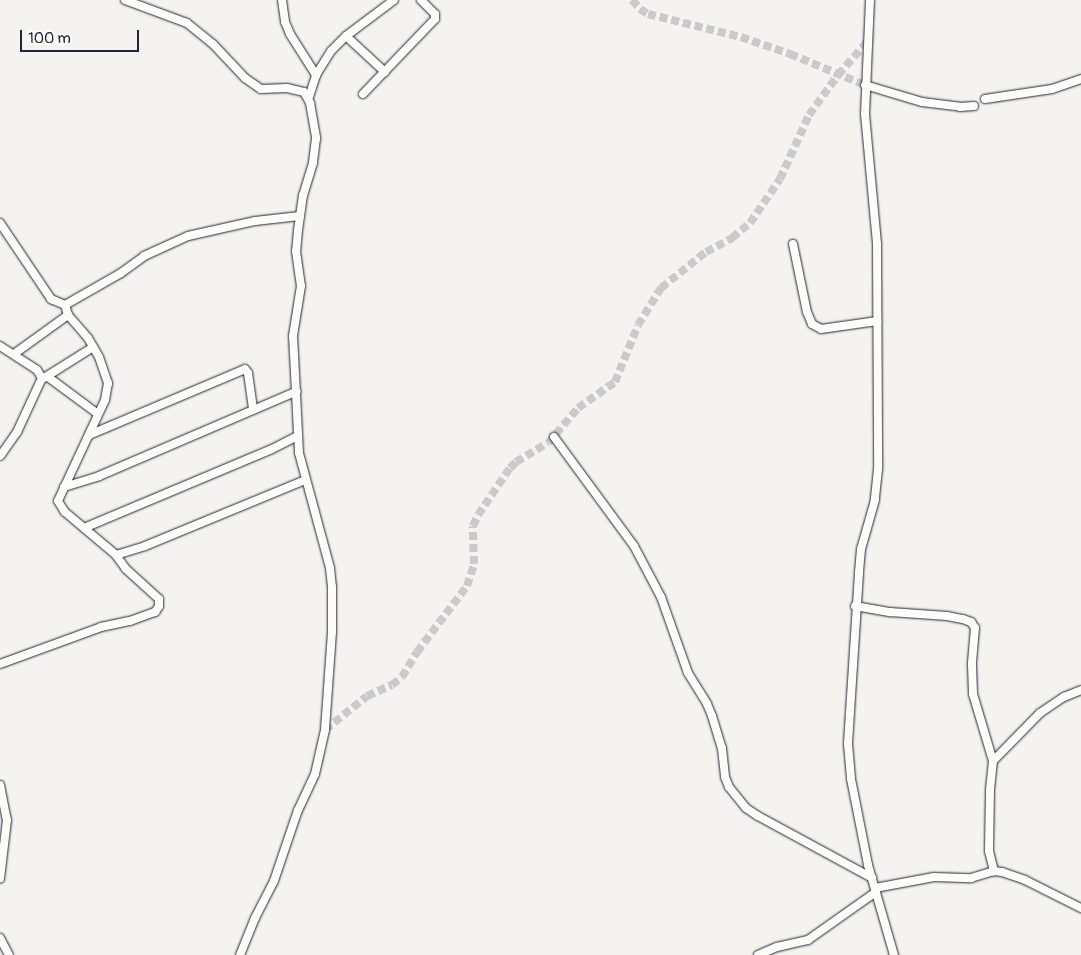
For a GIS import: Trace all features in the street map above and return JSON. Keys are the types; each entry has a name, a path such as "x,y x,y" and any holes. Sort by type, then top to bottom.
{"street":[{"path":"125,0 187,23 213,44 245,78 261,89 296,90 309,97"},
{"path":"282,0 285,22 290,34 316,75"},
{"path":"240,955 255,918 274,881 298,810 315,774 324,730 332,632 330,568 305,480 298,436 296,391 294,336 301,286 296,252 303,195 313,163 316,138 309,97 316,75 331,51 346,36 394,0"},
{"path":"363,94 435,19 435,14 422,0"},
{"path":"870,0 865,114 877,244 877,487 861,550 848,744 851,779 872,878 894,955"},
{"path":"346,36 385,72"},
{"path":"985,99 1052,90 1081,79"},
{"path":"865,85 922,102 960,107 974,106"},
{"path":"65,305 121,273 144,256 188,236 255,221 300,216"},
{"path":"0,223 51,299 65,305"},
{"path":"793,244 807,312 812,324 821,329 877,321"},
{"path":"0,664 100,627 130,621 155,612 159,606 159,599 126,568 116,555 59,505 58,501 64,487 105,400 108,383 105,368 93,347 68,315 65,305"},
{"path":"14,354 68,315"},
{"path":"0,346 98,414"},
{"path":"0,456 17,432 45,378 93,347"},
{"path":"89,435 245,369 248,373 253,410"},
{"path":"64,487 99,476 296,391"},
{"path":"84,528 272,449 298,436"},
{"path":"554,437 634,546 661,597 688,673 712,716 722,748 725,777 729,787 746,808 758,816 872,878"},
{"path":"116,555 145,546 305,480"},
{"path":"856,606 890,612 947,616 970,622 975,628 976,635 972,665 974,694 993,761 990,791 989,850 994,871"},
{"path":"993,761 1040,713 1064,697 1081,690"},
{"path":"0,785 7,820 0,879"},
{"path":"758,955 777,947 808,940 875,890 934,877 971,878 994,871 1025,880 1081,908"},
{"path":"0,938 9,955"}],"tunnel":[{"path":"632,0 640,9 648,14 741,37 790,54 865,85"},
{"path":"325,730 367,696 392,685 402,677 417,652 467,586 474,564 473,526 478,515 510,468 516,462 548,443 578,408 615,382 638,325 661,288 706,252 732,238 750,223 780,179 809,115 838,75 867,42"}]}
